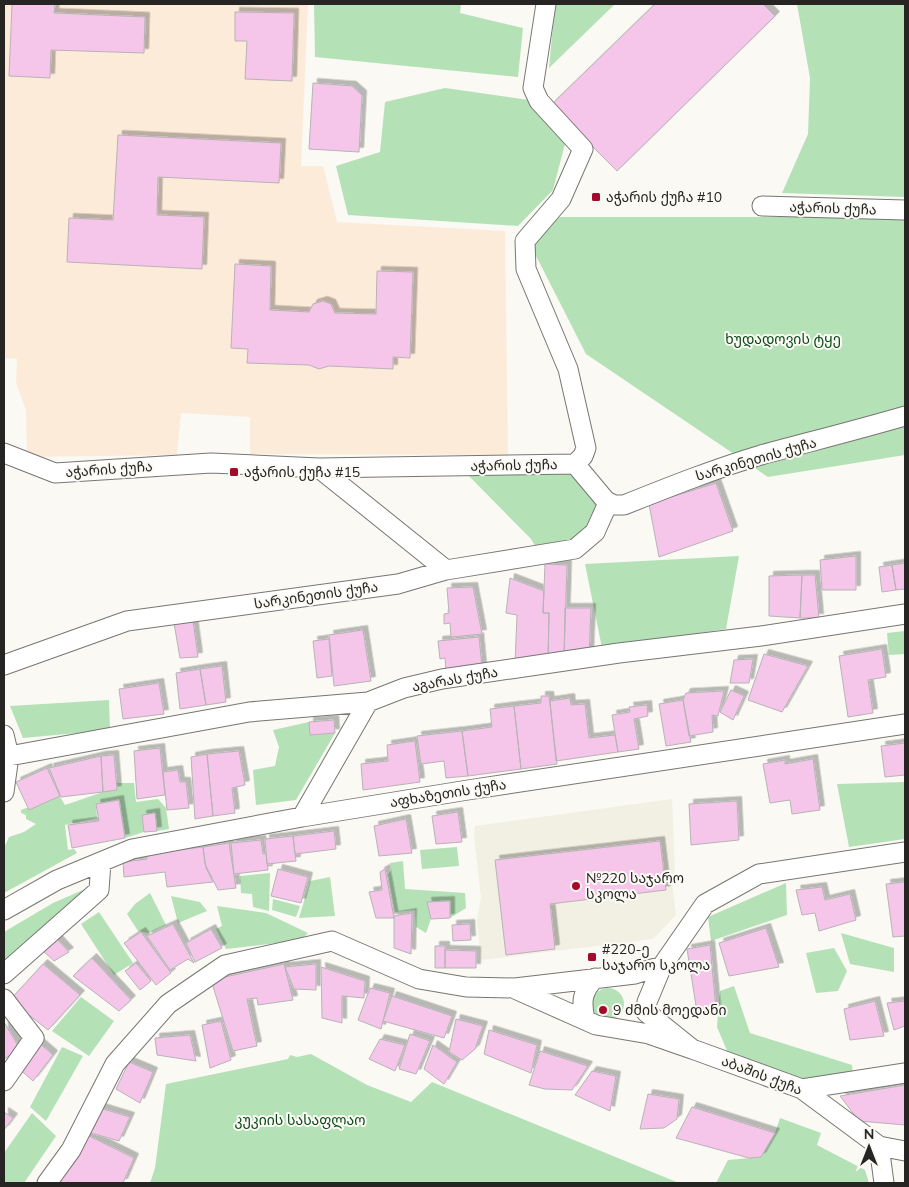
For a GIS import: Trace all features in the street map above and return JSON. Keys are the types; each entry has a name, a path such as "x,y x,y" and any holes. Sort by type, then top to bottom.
{"street":[{"name":"აჭარის ქუჩა","path":"4,453 55,473 211,463 319,468 575,464 583,456 586,448 568,369 526,269 525,240 561,199 583,148 539,101 532,88 546,4"},
{"name":"აჭარის ქუჩა","path":"762,206 905,210"},
{"name":"სარკინეთის ქუჩა","path":"4,665 127,621 398,584 446,570 574,548 594,532 608,503 614,506 624,504 698,475 752,458 905,416"},
{"path":"575,464 608,503"},
{"path":"319,468 446,570"},
{"name":"აგარას ქუჩა","path":"9,756 249,712 368,702 404,688 442,679 619,653 761,636 905,614"},
{"path":"302,817 368,702"},
{"name":"აფხაზეთის ქუჩა","path":"4,910 57,880 132,849 302,817 905,724"},
{"path":"4,735 9,756 4,792"},
{"path":"515,988 596,1025 631,1031 643,1020 662,966 706,904 759,874 905,852"},
{"path":"4,974 99,890 102,862"},
{"path":"47,1183 71,1150 115,1064 168,1004 225,965 332,941 419,980 466,987 515,988 620,976 662,966"},
{"path":"620,976 633,982 644,991 646,1007"},
{"path":"585,1019 583,997 586,987 595,978"},
{"path":"4,999 34,1038 4,1081"},
{"name":"აბაშის ქუჩა","path":"646,1007 692,1049"},
{"name":"აბაშის ქუჩა","path":"631,1031 692,1049 802,1090 879,1146 905,1151"},
{"path":"802,1090 905,1072"},
{"path":"879,1146 884,1183"}],"shaded area":[{"path":"4,4 308,4 301,166 323,166 337,222 505,231 508,455 250,454 250,417 181,413 177,455 27,457 26,410 16,383 17,359 4,358"},
{"name":"№220 საჯარო სკოლა","path":"672,799 675,874 671,875 676,915 653,939 481,960 477,921 481,897 474,836 475,826"}],"green space":[{"path":"314,4 461,4 460,13 523,28 518,77 315,57"},
{"path":"555,4 615,4 549,68"},
{"path":"797,4 905,4 905,197 782,193 808,134 810,78"},
{"path":"445,88 529,100 566,140 553,190 518,226 348,215 336,166 380,152 385,102"},
{"name":"ხუდადოვის ტყე","path":"560,217 905,217 905,455 768,477 586,354 529,242"},
{"path":"466,473 577,474 603,507 580,541 537,549 531,539"},
{"path":"739,556 726,629 602,648 585,564"},
{"path":"905,631 905,654 889,655 887,633"},
{"path":"109,700 110,730 23,738 10,706"},
{"path":"309,722 310,735 335,733 296,800 256,805 253,770 275,766 279,747 273,730"},
{"path":"905,782 905,839 849,847 837,784"},
{"path":"117,783 134,783 136,802 158,799 166,808 169,829 157,831 155,813 142,815 144,832 125,838 119,801 96,804 97,818 65,825 68,850 74,849 77,853 4,893 4,848 9,837 24,832 36,824 26,819 26,815 21,813 21,810 59,795 65,805 115,788"},
{"path":"457,847 459,866 422,869 420,850"},
{"path":"403,861 405,889 465,893 466,908 450,918 427,902 431,919 426,933 416,927 415,910 395,912 388,874 391,871 390,863"},
{"path":"270,873 269,911 253,907 252,894 241,893 240,876"},
{"path":"330,877 335,916 299,918 310,881"},
{"path":"786,883 787,915 711,941 708,917"},
{"path":"87,889 4,970 4,932 53,903"},
{"path":"150,893 166,925 148,933 138,931 127,914 135,904"},
{"path":"171,896 200,902 207,911 178,923"},
{"path":"273,899 300,906 296,917 272,910"},
{"path":"217,906 266,913 308,933 301,940 226,949 216,929 222,926"},
{"path":"99,912 133,963 114,975 81,924"},
{"path":"841,933 894,948 894,972 850,964"},
{"path":"834,948 847,971 838,991 816,993 806,953"},
{"path":"734,986 750,1033 852,1065 853,1077 810,1082 731,1060 717,1027 720,991"},
{"path":"608,988 619,993 624,1004 619,1015 608,1020 597,1015 592,1004 597,993"},
{"path":"81,997 114,1021 89,1056 52,1031"},
{"path":"62,1047 83,1056 46,1121 30,1107"},
{"name":"კუკიის სასაფლაო","path":"311,1054 367,1085 411,1102 432,1082 679,1183 150,1183 155,1168 166,1084 288,1059 290,1055 297,1057"},
{"path":"32,1113 56,1136 24,1183 4,1183 4,1153"},
{"path":"780,1118 821,1133 817,1145 865,1170 869,1183 716,1183 728,1160 761,1157 775,1133"}],"building":[{"path":"12,4 55,4 54,13 145,17 144,53 51,50 50,78 9,76"},
{"path":"655,4 763,4 775,16 617,171 551,105"},
{"path":"235,12 294,13 292,81 245,79 247,41 235,41"},
{"path":"313,83 352,86 362,95 359,152 309,149"},
{"path":"118,135 281,143 279,183 158,177 157,215 204,217 202,269 67,262 69,218 113,220"},
{"path":"235,264 271,266 270,310 309,312 313,304 323,301 331,304 335,313 376,314 377,271 413,272 410,358 393,357 393,369 329,366 319,369 309,365 247,363 248,349 231,348"},
{"path":"716,483 733,531 659,557 649,504"},
{"path":"856,556 856,590 822,590 820,560"},
{"path":"905,563 905,589 896,590 892,565"},
{"path":"545,564 567,565 564,658 548,660 549,613 543,613"},
{"path":"892,565 896,590 882,592 879,567"},
{"path":"802,575 800,618 769,616 769,576"},
{"path":"802,575 815,575 819,618 800,618"},
{"path":"510,578 544,591 543,613 549,613 548,660 515,663 517,615 506,613"},
{"path":"473,587 482,634 451,637 450,623 444,624 444,614 449,613 447,588"},
{"path":"565,608 591,608 589,655 564,658"},
{"path":"193,621 198,657 180,658 174,623"},
{"path":"363,630 371,681 334,686 329,635"},
{"path":"479,637 482,667 446,671 445,658 440,659 438,641"},
{"path":"329,639 332,676 317,678 313,641"},
{"path":"882,649 886,677 868,680 873,713 848,717 839,656"},
{"path":"764,654 808,666 782,712 748,700"},
{"path":"753,659 749,683 730,683 734,660"},
{"path":"222,666 226,702 206,705 200,669"},
{"path":"200,669 206,705 180,709 176,673"},
{"path":"159,683 164,714 123,719 119,689"},
{"path":"731,690 744,696 733,720 720,712"},
{"path":"724,691 718,716 712,715 713,732 689,736 683,700 686,693"},
{"path":"541,696 549,696 557,764 521,769 514,706 541,703"},
{"path":"570,698 571,705 585,704 589,738 615,735 618,752 556,761 550,701"},
{"path":"683,700 691,742 666,746 659,704"},
{"path":"647,705 648,716 634,719 639,749 618,752 612,715 630,712 629,707"},
{"path":"514,706 521,769 468,776 462,731 492,727 490,709"},
{"path":"334,720 335,733 310,735 309,722"},
{"path":"462,731 468,776 446,778 444,761 421,764 417,736"},
{"path":"415,741 420,782 363,790 361,764 388,761 387,745"},
{"path":"905,743 905,775 885,777 881,746"},
{"path":"160,748 165,795 137,799 134,751"},
{"path":"239,751 245,785 232,788 235,813 213,816 207,754"},
{"path":"207,754 213,816 195,819 191,757"},
{"path":"114,755 117,790 103,792 101,756"},
{"path":"101,756 103,792 61,797 49,768"},
{"path":"813,759 820,810 792,814 790,800 770,803 763,764 785,760 785,764"},
{"path":"47,768 60,796 29,810 16,782"},
{"path":"178,770 180,782 186,782 189,808 167,810 163,772"},
{"path":"119,800 125,838 72,848 68,825 99,821 96,804"},
{"path":"737,801 739,840 691,845 689,804"},
{"path":"458,812 462,842 436,844 432,816"},
{"path":"155,813 157,831 144,832 142,815"},
{"path":"406,819 412,853 379,856 374,826"},
{"path":"334,831 336,849 295,854 293,836"},
{"path":"293,836 296,861 267,864 265,839"},
{"path":"261,840 263,854 266,853 268,870 234,874 231,843"},
{"path":"660,841 666,890 550,904 555,949 506,955 495,860"},
{"path":"229,843 236,888 218,890 205,864 203,847"},
{"path":"203,847 206,868 213,882 167,887 165,872 124,877 123,862 147,859 146,854"},
{"path":"278,869 308,877 301,903 271,896"},
{"path":"385,869 394,918 376,918 369,892 382,890 380,872"},
{"path":"905,882 905,936 893,937 886,884"},
{"path":"822,887 825,900 850,894 856,920 819,931 815,913 802,915 796,890"},
{"path":"450,901 450,918 431,919 427,902"},
{"path":"412,913 411,954 394,948 394,916"},
{"path":"173,924 194,963 188,959 170,970 147,936"},
{"path":"470,924 471,940 453,941 452,925"},
{"path":"766,928 779,967 729,976 719,943"},
{"path":"211,929 222,948 195,962 186,943"},
{"path":"141,932 171,973 156,985 124,943"},
{"path":"55,937 69,952 54,961 41,949"},
{"path":"710,945 716,1009 697,1012 687,949"},
{"path":"435,946 445,946 445,968 435,968"},
{"path":"445,950 476,951 476,968 445,968"},
{"path":"92,958 131,1000 119,1011 73,976"},
{"path":"136,963 151,981 140,990 125,971"},
{"path":"43,964 80,995 48,1030 10,1000"},
{"path":"284,964 293,1000 258,1005 257,998 247,999 257,1046 233,1051 211,980"},
{"path":"316,964 316,990 294,989 285,967"},
{"path":"321,967 365,981 364,998 342,996 342,1023 322,1018"},
{"path":"370,988 390,993 381,1029 358,1020"},
{"path":"392,996 452,1016 444,1038 383,1021"},
{"path":"875,1001 884,1036 850,1040 844,1009"},
{"path":"905,1001 905,1026 894,1030 887,1003"},
{"path":"456,1019 483,1026 475,1049 462,1060 449,1052"},
{"path":"221,1021 231,1060 210,1068 202,1025"},
{"path":"4,1022 20,1049 4,1059"},
{"path":"489,1030 537,1045 531,1073 484,1054"},
{"path":"410,1034 430,1041 416,1074 399,1069"},
{"path":"190,1035 196,1061 157,1055 155,1038"},
{"path":"380,1039 405,1045 395,1071 369,1059"},
{"path":"37,1041 53,1055 33,1081 16,1066"},
{"path":"433,1045 457,1062 444,1084 424,1069"},
{"path":"540,1051 588,1066 572,1090 545,1089 529,1085"},
{"path":"129,1062 153,1072 140,1103 116,1089"},
{"path":"592,1071 616,1076 610,1111 575,1095"},
{"path":"905,1085 905,1125 859,1121 840,1096"},
{"path":"648,1094 679,1099 677,1119 664,1128 640,1129"},
{"path":"97,1107 130,1117 119,1141 84,1131"},
{"path":"692,1107 775,1133 761,1157 749,1158 676,1138"},
{"path":"4,1112 13,1118 4,1130"},
{"path":"83,1133 134,1158 123,1183 51,1183"}],"place":[{"name":"აჭარის ქუჩა #10","path":"596,197"},
{"name":"აჭარის ქუჩა #15","path":"234,472"},
{"name":"№220 საჯარო სკოლა","path":"576,886"},
{"name":"#220-ე საჯარო სკოლა","path":"592,957"},
{"name":"9 ძმის მოედანი","path":"603,1010"}]}
